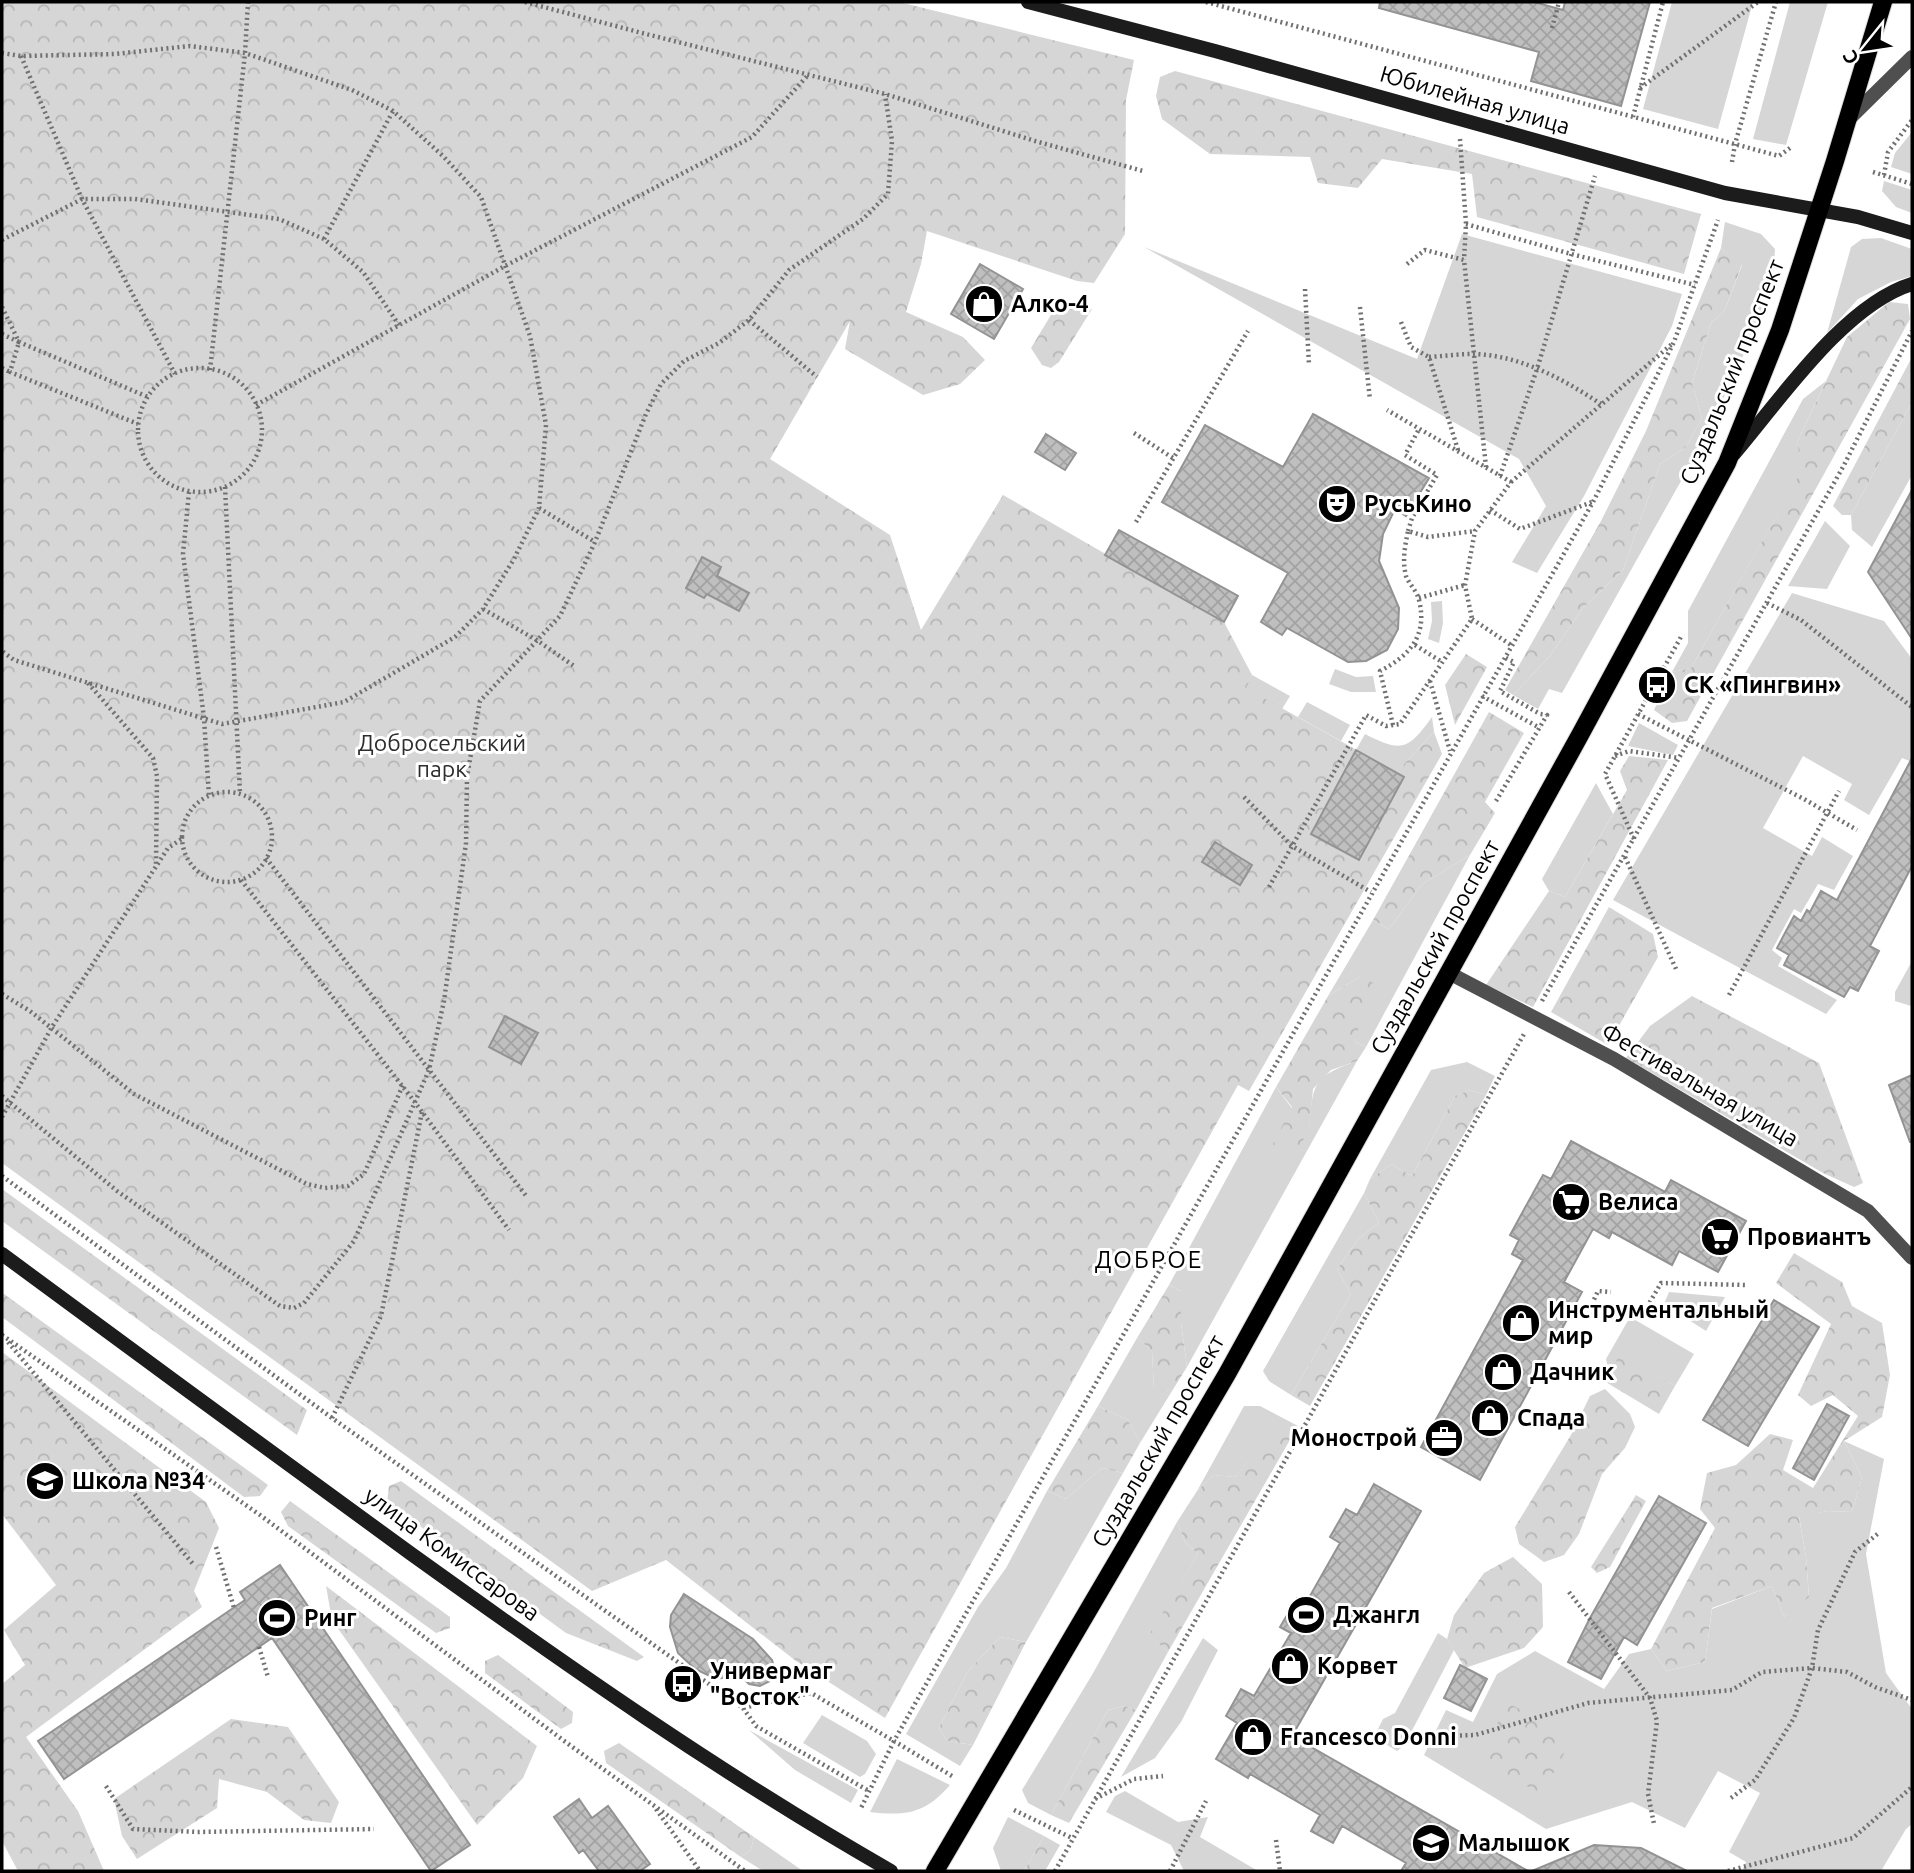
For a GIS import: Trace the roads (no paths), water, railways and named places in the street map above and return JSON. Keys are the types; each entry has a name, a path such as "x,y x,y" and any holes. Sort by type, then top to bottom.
{"main road":[{"name":"Юбилейная улица","path":"1028,2 1724,193 1858,217 1912,233"},
{"name":"Суздальский проспект","path":"935,1871 1227,1374 1627,650 1727,463 1780,330 1883,2"},
{"path":"1727,463 1822,349 1858,313 1898,288 1912,284"},
{"name":"улица Комиссарова","path":"2,1254 278,1457 595,1684 808,1822 891,1871"}],"street":[{"path":"1847,121 1912,57"},
{"name":"Фестивальная улица","path":"1449,973 1614,1059 1868,1211 1912,1258"}],"place":[{"name":"Алко-4","path":"984,304"},
{"name":"РусьКино","path":"1337,504"},
{"name":"СК «Пингвин»","path":"1657,685"},
{"name":"Велиса","path":"1571,1202"},
{"name":"Провиантъ","path":"1720,1237"},
{"name":"Инструментальный мир","path":"1521,1323"},
{"name":"Дачник","path":"1503,1372"},
{"name":"Спада","path":"1490,1418"},
{"name":"Монострой","path":"1444,1438"},
{"name":"Школа №34","path":"45,1481"},
{"name":"Джангл","path":"1306,1615"},
{"name":"Ринг","path":"277,1618"},
{"name":"Корвет","path":"1290,1666"},
{"name":"Универмаг \"Восток\"","path":"683,1684"},
{"name":"Francesco Donni","path":"1253,1737"},
{"name":"Малышок","path":"1431,1843"}],"district":[{"name":"ДОБРОЕ","path":"1149,1260"}],"park label":[{"name":"Добросельский парк","path":"442,756"}]}
